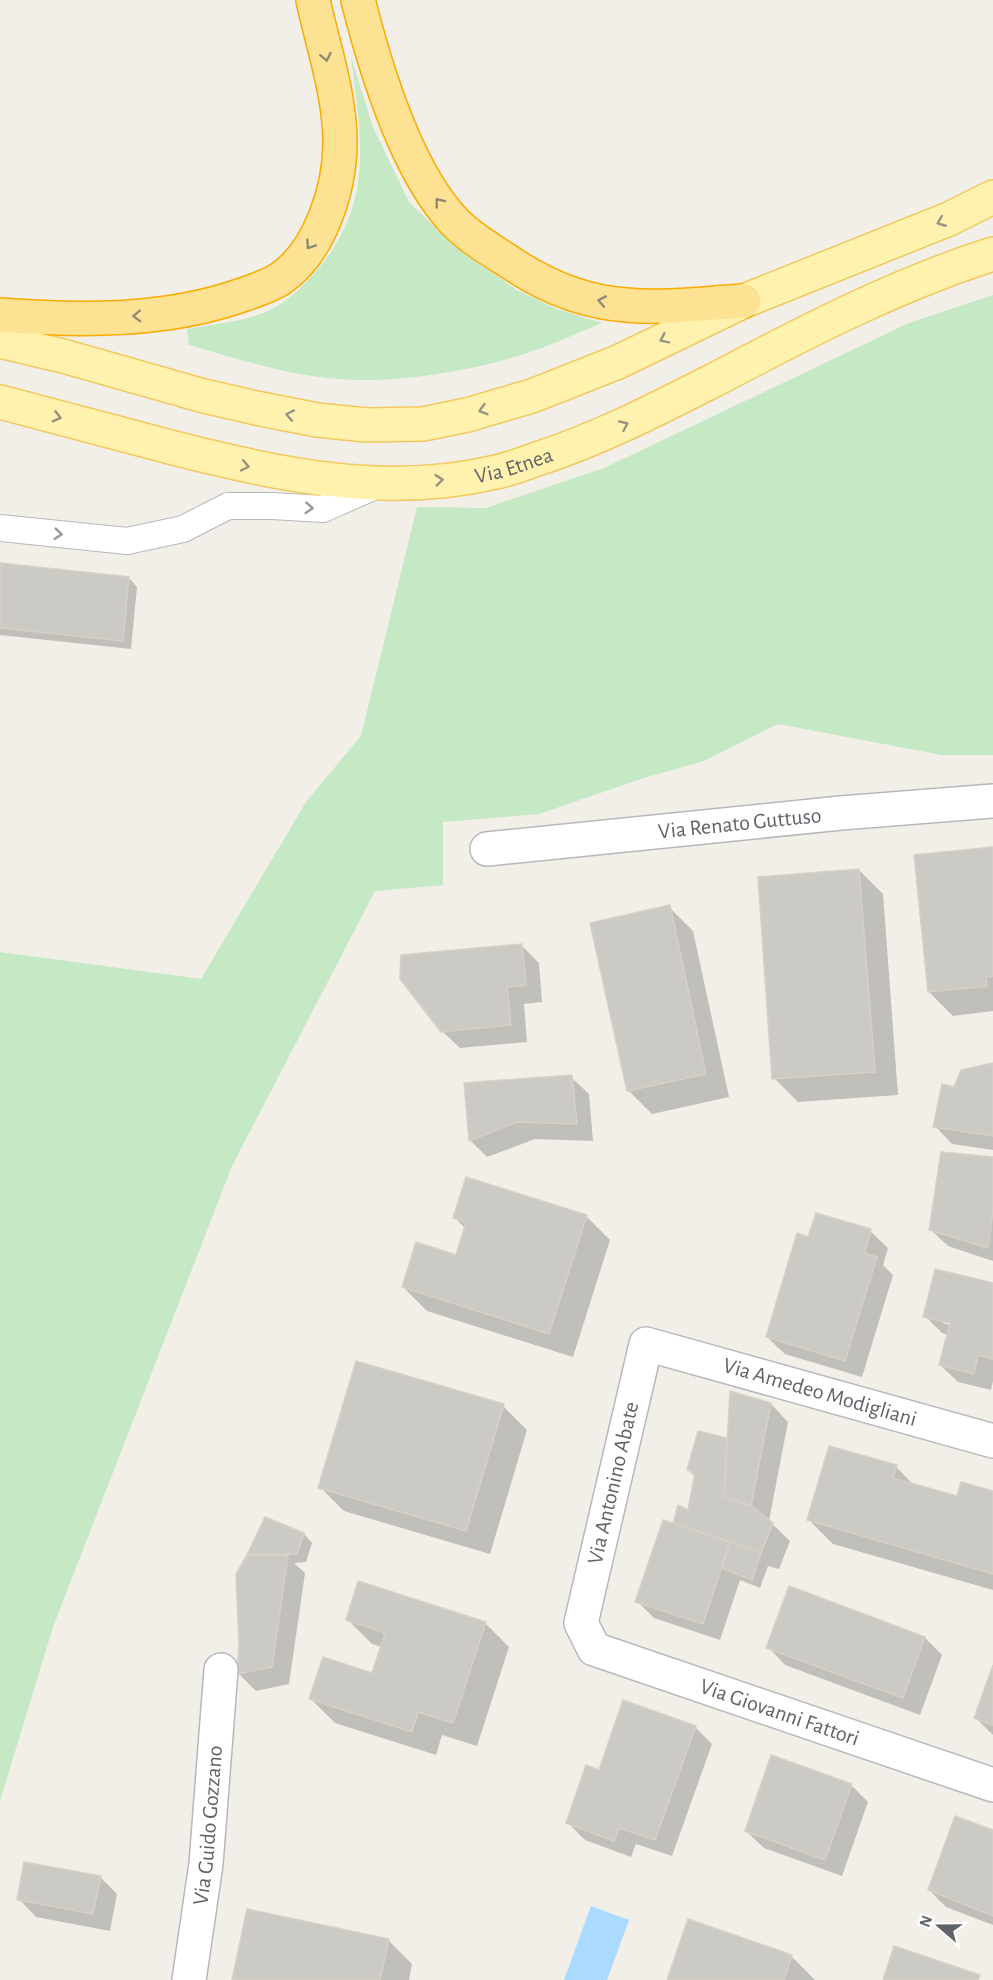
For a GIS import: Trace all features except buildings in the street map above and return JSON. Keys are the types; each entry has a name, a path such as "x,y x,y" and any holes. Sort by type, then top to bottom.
{"highway":[{"path":"0,315 97,317 164,315 213,305 252,292 279,279 297,263 322,224 332,198 340,142 336,104 313,0"},
{"path":"358,0 384,88 429,189 454,220 483,244 521,270 551,286 584,297 625,305 684,305 744,300"}],"main road":[{"path":"0,341 63,356 204,396 317,420 357,424 423,424 467,415 532,396 618,362 744,300 949,219 993,196"},
{"name":"Via Etnea","path":"0,402 242,465 305,478 384,483 435,481 497,472 578,446 915,281 993,254"}],"street":[{"name":"Via Renato Guttuso","path":"487,849 841,813 993,801"},
{"name":"Via Amedeo Modigliani","path":"646,1344 993,1441"},
{"name":"Via Antonino Abate","path":"581,1623 646,1344"},
{"name":"Via Giovanni Fattori","path":"581,1623 594,1649 993,1785"},
{"name":"Via Guido Gozzano","path":"189,1980 206,1864 221,1670"}],"lane":[{"path":"0,528 127,541 183,529 228,506 323,509 384,483"}],"green space":[{"path":"351,57 373,127 409,202 470,257 515,289 557,309 602,323 539,349 506,359 456,371 377,380 327,378 292,373 189,345 187,329 249,318 282,303 312,276 336,245 348,220 356,194 360,168 358,115"},
{"path":"993,295 993,755 942,755 778,724 704,761 644,778 539,814 443,822 443,885 375,891 232,1166 53,1627 0,1801 0,952 201,979 306,802 361,736 417,507 486,508 604,468 909,323"}],"water":[{"path":"591,1906 629,1920 607,1980 564,1980"}]}
